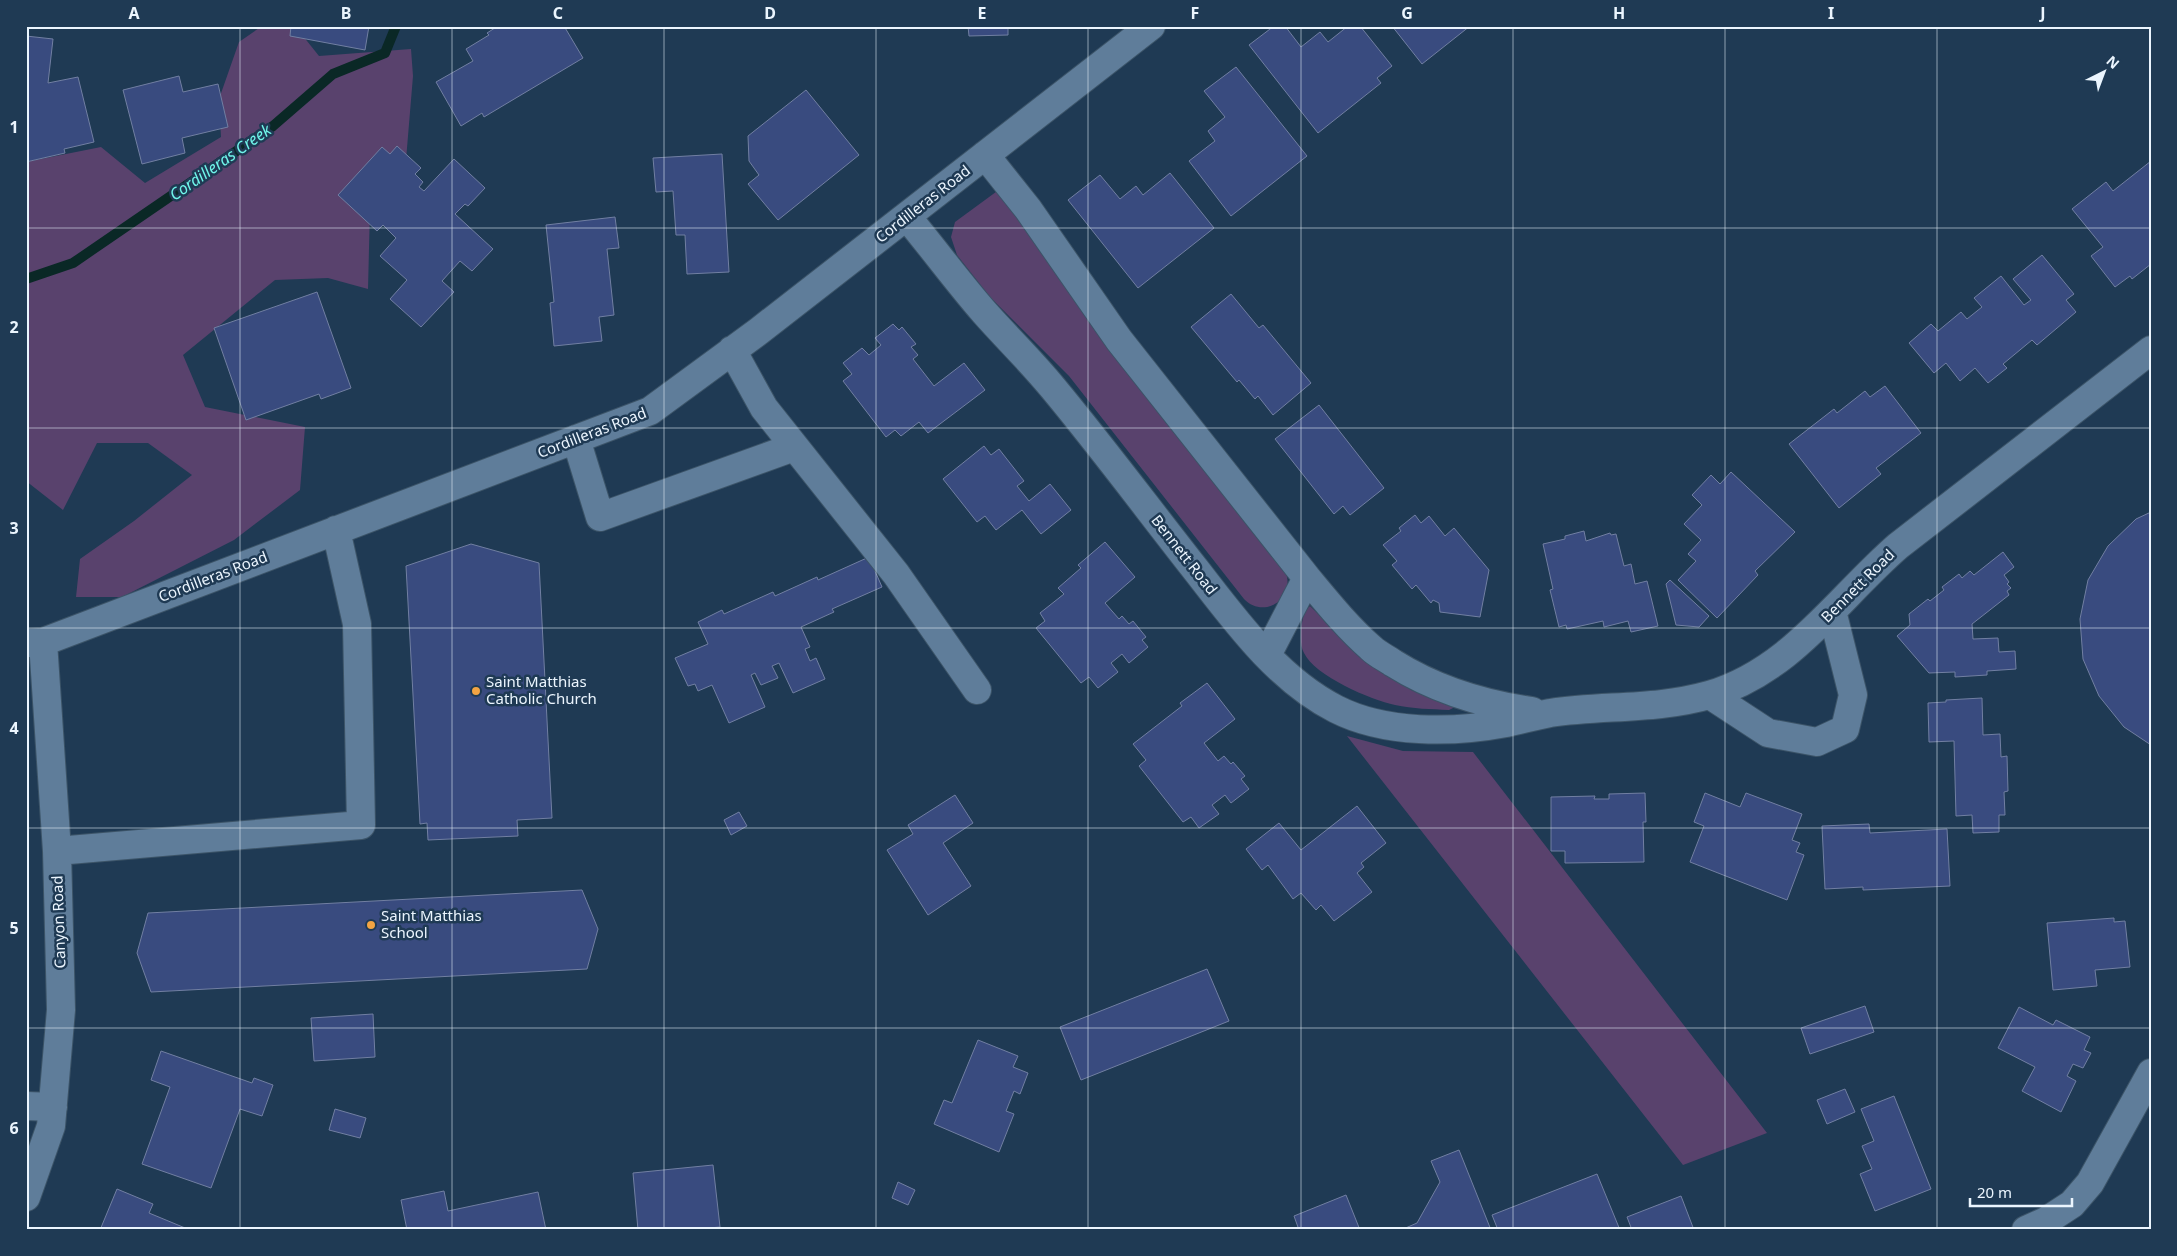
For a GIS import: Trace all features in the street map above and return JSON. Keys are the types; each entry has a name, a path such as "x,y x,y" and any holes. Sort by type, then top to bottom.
{"street":[{"name":"Cordilleras Road","path":"35,642 650,411 907,217 1151,26"},
{"name":"Bennett Road","path":"986,155 1028,209 1119,340 1333,610 1372,649 1414,676 1456,695 1504,707 1551,713"},
{"name":"Bennett Road","path":"907,217 983,310 1053,387 1233,618 1267,655 1301,687 1337,710 1377,723 1417,729 1460,729 1504,723 1551,713 1655,706 1710,695 1748,679 1784,656 1817,628 1870,570 1898,546 2151,350"},
{"path":"732,350 764,408 896,574 977,690"},
{"path":"576,439 600,517 794,447"},
{"path":"57,852 361,825 357,624 336,530"},
{"path":"1267,655 1307,578"},
{"path":"1710,695 1768,733 1817,742 1845,728 1853,695 1832,611"},
{"name":"Canyon Road","path":"26,1197 51,1126 61,1010 57,852 35,642"},
{"path":"2026,1230 2046,1221 2072,1204 2090,1183 2151,1073"},
{"path":"26,1106 53,1107"}],"shaded area":[{"path":"262,26 295,26 319,56 411,49 413,76 405,172 370,209 368,289 328,278 275,280 183,355 205,407 305,427 300,490 234,540 122,597 76,597 80,559 134,521 192,475 148,443 97,443 63,510 26,481 26,162 101,147 145,183 221,137 219,99 239,42"},
{"path":"1000,189 1286,573 1288,583 1286,591 1276,604 1260,607 1252,605 1244,599 1069,376 990,297 957,255 951,237 955,222"},
{"path":"1310,606 1346,641 1411,690 1455,707 1449,710 1422,709 1385,702 1345,686 1319,670 1310,662 1301,645 1302,620"},
{"path":"1347,736 1403,751 1473,752 1767,1133 1683,1165"}],"building":[{"path":"291,26 369,26 365,50 290,36"},
{"path":"498,26 564,26 583,58 484,117 482,113 461,126 436,82 473,61 466,49 489,35 487,33"},
{"path":"968,26 1008,26 1008,35 969,36"},
{"path":"1274,26 1285,26 1301,47 1320,32 1328,42 1348,26 1360,26 1392,66 1377,78 1381,83 1318,133 1249,45"},
{"path":"1392,26 1470,26 1422,64"},
{"path":"26,36 53,39 48,83 78,77 94,142 64,149 65,153 26,162"},
{"path":"1236,67 1307,156 1231,216 1189,161 1215,141 1208,131 1225,117 1204,91"},
{"path":"179,76 183,92 218,84 228,127 182,138 185,153 142,164 123,90"},
{"path":"806,90 859,155 778,220 748,184 759,175 749,161 748,136"},
{"path":"397,146 421,168 415,174 423,182 419,187 424,191 454,159 485,188 468,206 465,204 455,214 493,249 472,271 460,261 442,281 454,292 421,327 390,299 407,280 380,256 396,238 383,225 377,231 338,195 382,147 390,154"},
{"path":"722,154 729,272 687,274 685,235 676,235 673,191 656,192 653,158"},
{"path":"2151,161 2151,264 2132,279 2130,276 2115,287 2091,256 2103,247 2072,209 2106,182 2113,191"},
{"path":"1170,173 1214,228 1138,288 1068,200 1100,175 1120,199 1136,186 1143,195"},
{"path":"615,217 619,248 607,249 614,315 599,317 602,341 554,346 550,303 554,302 546,225"},
{"path":"2042,255 2074,294 2066,300 2076,312 2037,345 2032,340 2003,364 2007,368 1988,383 1975,368 1960,381 1946,363 1934,373 1909,343 1931,324 1938,331 1961,312 1967,319 1982,307 1974,298 2001,276 2024,305 2031,300 2013,279"},
{"path":"317,292 351,388 321,399 319,394 246,420 214,328"},
{"path":"1231,294 1259,328 1263,325 1311,383 1273,415 1258,396 1255,399 1239,380 1237,382 1191,327"},
{"path":"893,324 899,330 902,327 916,344 911,347 918,355 913,359 934,386 964,363 985,390 928,433 919,422 901,436 895,430 886,437 843,381 852,374 843,363 862,348 869,355 881,345 875,338"},
{"path":"1885,386 1921,433 1876,468 1881,474 1839,508 1789,444 1834,409 1837,413 1865,391 1870,397"},
{"path":"1319,405 1384,488 1350,515 1343,506 1334,514 1275,439"},
{"path":"984,446 991,455 999,449 1024,481 1017,486 1029,501 1050,484 1071,510 1041,534 1022,510 996,530 985,516 977,522 943,479"},
{"path":"1731,472 1795,532 1755,571 1758,575 1717,618 1678,580 1696,561 1688,554 1701,540 1684,524 1702,505 1692,495 1711,475 1720,484"},
{"path":"2151,512 2151,745 2124,727 2099,696 2083,659 2080,619 2088,580 2108,546 2136,519"},
{"path":"1415,515 1421,523 1429,516 1445,536 1454,528 1489,570 1480,617 1440,612 1439,603 1433,600 1431,603 1416,585 1412,589 1392,565 1397,561 1383,545 1401,531 1399,528"},
{"path":"1584,531 1586,541 1610,533 1611,535 1616,534 1624,566 1631,564 1635,584 1647,581 1658,626 1631,632 1628,621 1604,627 1603,621 1567,629 1566,625 1559,627 1550,590 1553,589 1543,544 1565,539 1565,536"},
{"path":"1105,542 1135,577 1105,603 1119,619 1122,616 1129,624 1133,621 1146,637 1142,640 1148,647 1129,663 1122,654 1111,663 1118,672 1098,688 1089,677 1081,683 1036,628 1045,621 1040,613 1064,594 1058,588 1081,568 1078,565"},
{"path":"471,544 539,563 552,818 517,820 518,836 428,840 427,823 420,824 406,566"},
{"path":"2003,552 2014,567 2004,575 2009,582 2007,584 2011,588 2007,591 2009,595 1972,624 1973,639 1998,638 1999,652 2015,651 2016,669 1987,671 1987,675 1955,677 1955,672 1929,673 1897,636 1910,625 1909,614 1928,599 1930,601 1944,590 1942,587 1959,574 1962,578 1970,571 1974,575"},
{"path":"869,557 882,587 832,609 834,612 801,627 810,647 805,649 810,661 816,658 825,679 793,693 779,663 772,666 778,678 761,685 755,673 751,675 765,707 729,723 712,685 698,691 695,684 688,686 675,658 708,644 698,622 722,610 724,614 773,592 775,596 817,577 818,580"},
{"path":"1670,580 1709,616 1699,627 1676,625 1666,584"},
{"path":"1207,683 1235,719 1204,743 1218,761 1224,756 1231,764 1233,762 1245,776 1241,779 1249,789 1231,803 1225,795 1212,805 1219,814 1199,828 1191,817 1183,822 1139,766 1146,760 1133,744 1182,706 1180,703"},
{"path":"1982,698 1983,735 2000,734 2001,757 2007,756 2008,791 2004,792 2005,815 1999,815 1999,832 1973,833 1972,815 1956,816 1954,741 1929,742 1928,703"},
{"path":"1645,793 1646,822 1643,822 1644,862 1565,863 1565,851 1551,851 1551,797 1595,796 1594,799 1609,799 1609,794"},
{"path":"1705,793 1740,807 1746,793 1802,814 1792,840 1800,843 1796,852 1804,855 1787,900 1690,862 1704,826 1694,822"},
{"path":"955,795 973,823 943,843 971,886 928,915 887,850 913,834 908,825"},
{"path":"1357,806 1386,843 1361,863 1364,867 1357,873 1372,892 1334,921 1321,905 1316,910 1301,893 1293,899 1268,865 1262,870 1246,849 1279,823 1301,850"},
{"path":"739,812 747,826 731,835 724,820"},
{"path":"1869,824 1870,833 1947,829 1950,886 1863,890 1863,887 1825,889 1822,826"},
{"path":"582,890 598,929 587,969 151,992 137,953 148,913"},
{"path":"2114,918 2114,922 2125,921 2130,967 2095,970 2097,986 2053,990 2047,923"},
{"path":"1207,969 1229,1021 1081,1080 1060,1027"},
{"path":"1865,1006 1874,1032 1810,1054 1801,1028"},
{"path":"2019,1007 2053,1025 2056,1020 2090,1037 2084,1050 2091,1053 2083,1068 2073,1064 2067,1076 2076,1081 2061,1112 2022,1091 2035,1067 1998,1048"},
{"path":"373,1014 375,1057 314,1061 311,1018"},
{"path":"978,1040 1018,1056 1013,1067 1028,1073 1020,1094 1014,1091 1006,1111 1014,1114 999,1152 934,1124 944,1100 952,1103"},
{"path":"161,1051 252,1083 254,1078 273,1085 262,1116 240,1109 211,1188 142,1164 170,1087 151,1080"},
{"path":"1845,1089 1855,1112 1827,1124 1817,1100"},
{"path":"1894,1096 1931,1189 1875,1211 1860,1174 1872,1169 1862,1146 1874,1141 1861,1109"},
{"path":"335,1109 366,1118 360,1138 329,1130"},
{"path":"1459,1150 1491,1230 1401,1230 1417,1223 1440,1182 1431,1161"},
{"path":"713,1165 720,1227 686,1230 638,1230 633,1173"},
{"path":"1597,1174 1620,1230 1498,1230 1492,1215"},
{"path":"898,1182 915,1190 908,1205 892,1198"},
{"path":"117,1189 153,1204 149,1213 190,1230 100,1230"},
{"path":"444,1191 448,1211 538,1192 546,1230 407,1230 401,1200"},
{"path":"1346,1195 1360,1230 1299,1230 1294,1216"},
{"path":"1681,1196 1694,1230 1632,1230 1627,1217"}],"waterway":[{"name":"Cordilleras Creek","path":"26,279 73,263 273,126 333,74 385,53 396,26"}],"place":[{"name":"Saint Matthias Catholic Church","path":"476,691"},
{"name":"Saint Matthias School","path":"371,925"}]}
